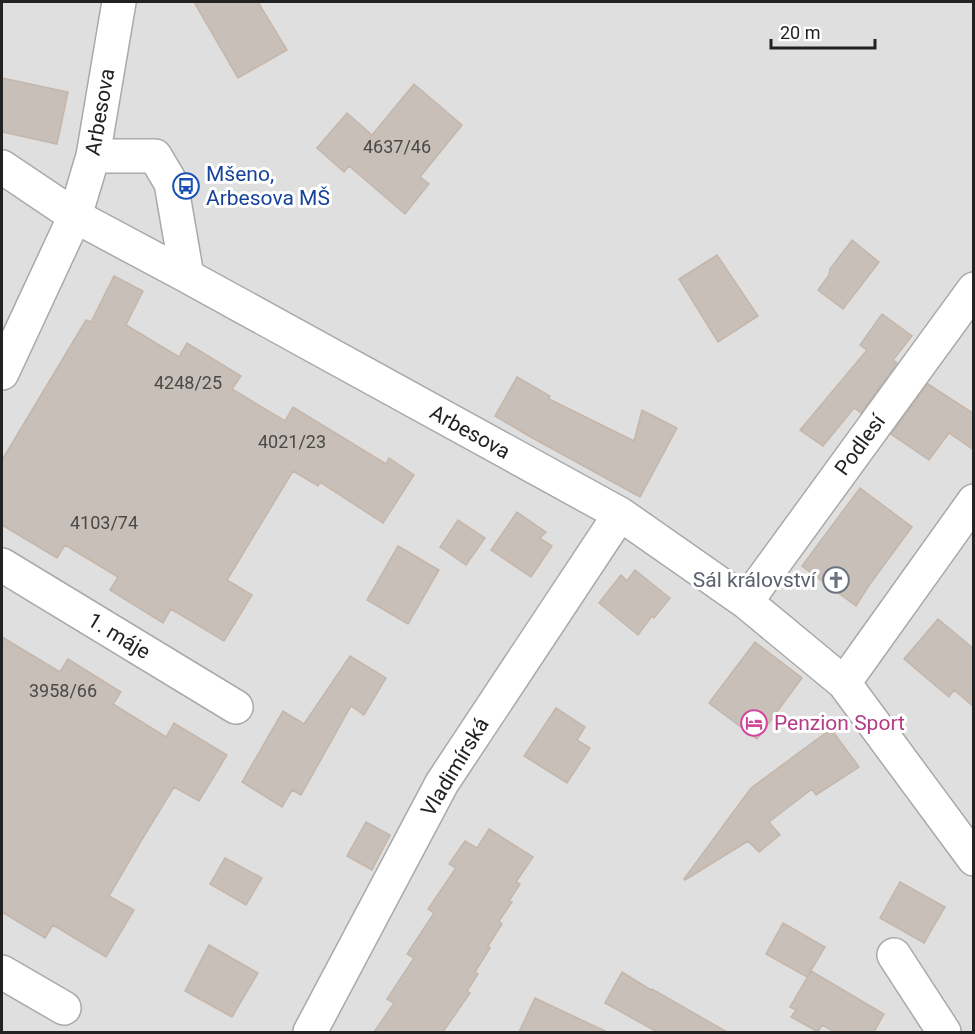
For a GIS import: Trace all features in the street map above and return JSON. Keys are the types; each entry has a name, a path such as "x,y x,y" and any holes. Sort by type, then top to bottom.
{"street":[{"name":"Arbesova","path":"119,2 93,156 75,216 620,514 746,602 844,683 974,859"},
{"path":"93,156 155,156 171,183 187,276"},
{"path":"2,167 75,216 2,373"},
{"name":"Podlesí","path":"746,602 974,289"},
{"path":"844,683 974,501"},
{"name":"Vladimírská","path":"310,1032 442,783 620,514"},
{"name":"1. máje","path":"2,565 236,707"},
{"path":"894,955 944,1032"},
{"path":"2,972 64,1008"}],"shaded area":[{"path":"2,2 973,2 973,1032 2,1032"}],"building":[{"path":"194,2 258,2 287,50 238,78"},
{"path":"2,78 68,92 57,144 2,132"},
{"path":"414,84 462,125 420,177 429,184 405,214 349,166 344,172 317,148 347,113 372,135"},
{"path":"852,240 879,262 843,309 818,290 829,275 830,269"},
{"path":"717,255 758,316 718,342 679,279"},
{"path":"114,276 143,291 126,325 179,357 187,343 241,376 232,389 285,421 293,407 386,464 389,458 414,475 383,523 320,482 318,486 293,471 227,580 252,595 224,641 171,609 163,623 110,590 118,577 65,545 57,558 2,525 2,460 86,320 91,322"},
{"path":"882,314 912,336 893,360 897,363 861,413 854,408 823,446 800,430 867,350 860,345"},
{"path":"517,377 550,396 549,399 634,441 642,410 677,428 640,497 495,416"},
{"path":"928,384 974,414 974,450 949,433 929,460 891,434"},
{"path":"860,488 912,527 856,606 802,566"},
{"path":"517,512 546,532 540,538 552,546 531,577 491,550"},
{"path":"458,520 485,538 466,565 440,547"},
{"path":"398,546 439,570 408,624 367,600"},
{"path":"635,570 670,598 654,618 652,616 638,635 599,603 621,575 627,581"},
{"path":"938,619 974,649 974,707 954,690 949,697 904,659"},
{"path":"2,637 60,672 68,659 121,692 113,704 166,737 174,723 227,755 199,801 174,787 141,841 109,896 134,910 106,957 53,925 45,938 2,912"},
{"path":"755,642 802,678 757,739 709,703"},
{"path":"350,656 386,678 364,715 351,706 301,795 292,790 282,807 242,782 283,711 304,724"},
{"path":"556,708 585,727 577,740 590,748 567,783 524,756"},
{"path":"831,729 859,767 816,795 812,789 769,822 780,835 759,852 748,841 685,880 751,788"},
{"path":"366,822 390,835 372,870 347,856"},
{"path":"489,829 533,857 516,882 520,884 509,901 512,902 499,921 502,924 488,946 490,948 475,972 478,974 467,991 470,993 443,1032 374,1032 394,1003 387,999 414,958 407,954 434,913 428,909 456,868 449,864 465,841 477,848"},
{"path":"225,858 262,878 246,905 210,884"},
{"path":"900,882 945,907 924,943 880,918"},
{"path":"783,923 825,947 807,977 766,954"},
{"path":"209,945 258,973 232,1017 185,991"},
{"path":"811,971 884,1014 874,1032 835,1032 822,1025 818,1032 791,1017 796,1010 790,1007"},
{"path":"622,972 727,1032 657,1032 605,1003"},
{"path":"535,998 607,1032 519,1032"}],"place":[{"name":"Mšeno, Arbesova MŠ","path":"186,186"},
{"name":"Sál království","path":"836,580"},
{"name":"Penzion Sport","path":"754,723"}]}
